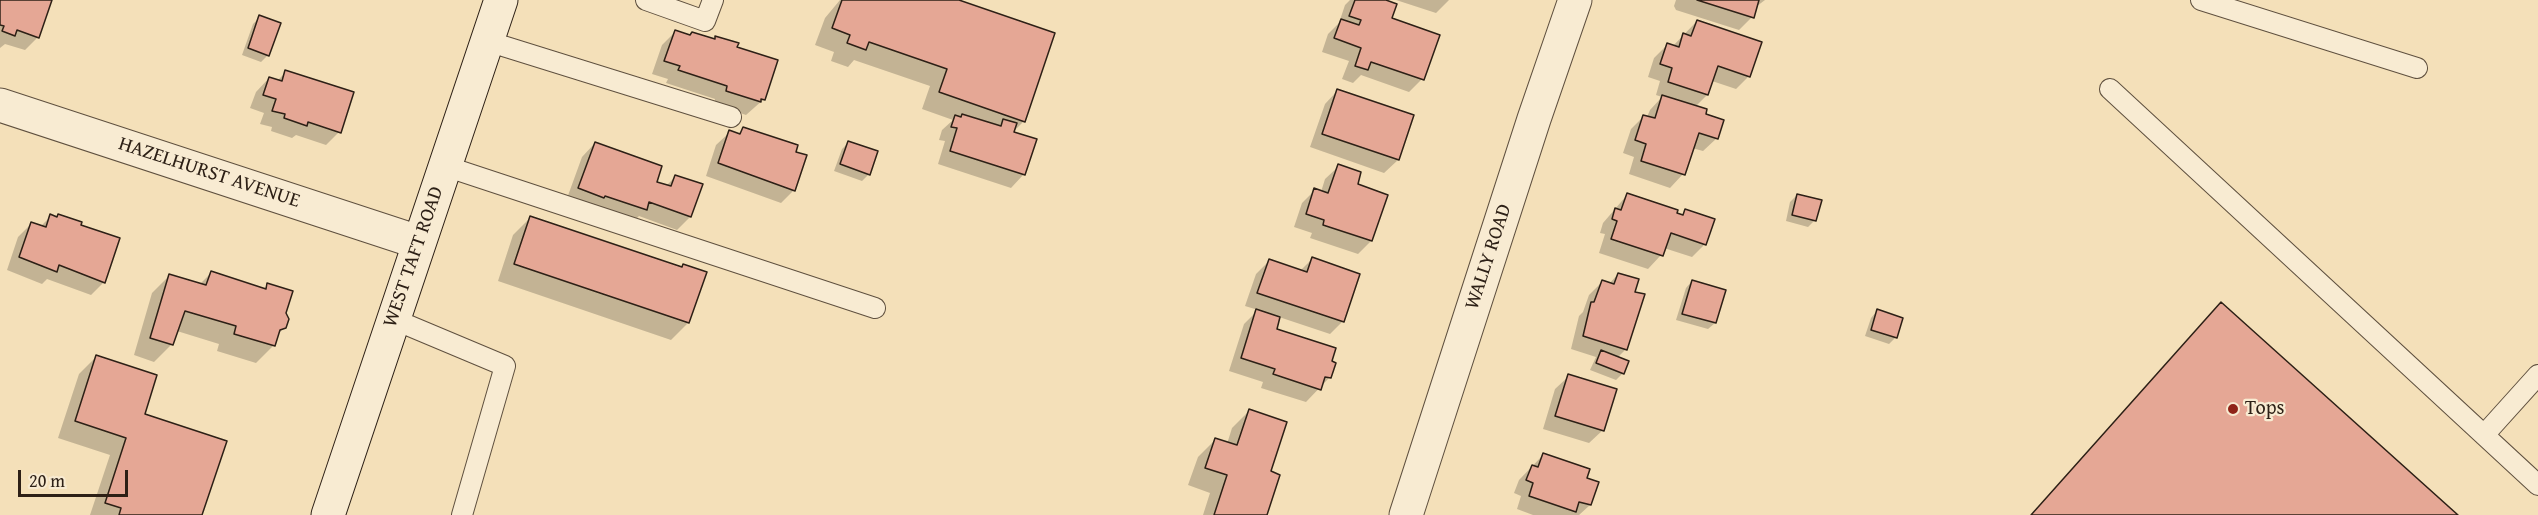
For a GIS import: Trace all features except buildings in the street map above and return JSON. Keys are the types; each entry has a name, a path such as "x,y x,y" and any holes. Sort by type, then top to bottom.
{"street":[{"name":"WEST TAFT ROAD","path":"328,515 501,0"},
{"name":"WALLY ROAD","path":"1406,515 1534,119 1575,0"},
{"name":"HAZELHURST AVENUE","path":"0,105 418,242"}],"lane":[{"path":"646,0 705,21 713,0"},
{"path":"2201,0 2417,68"},
{"path":"487,41 731,117"},
{"path":"2110,89 2538,484"},
{"path":"445,166 875,308"},
{"path":"393,319 505,366 462,515"},
{"path":"2484,435 2538,375"}],"place":[{"name":"Tops","path":"2233,409"}]}
